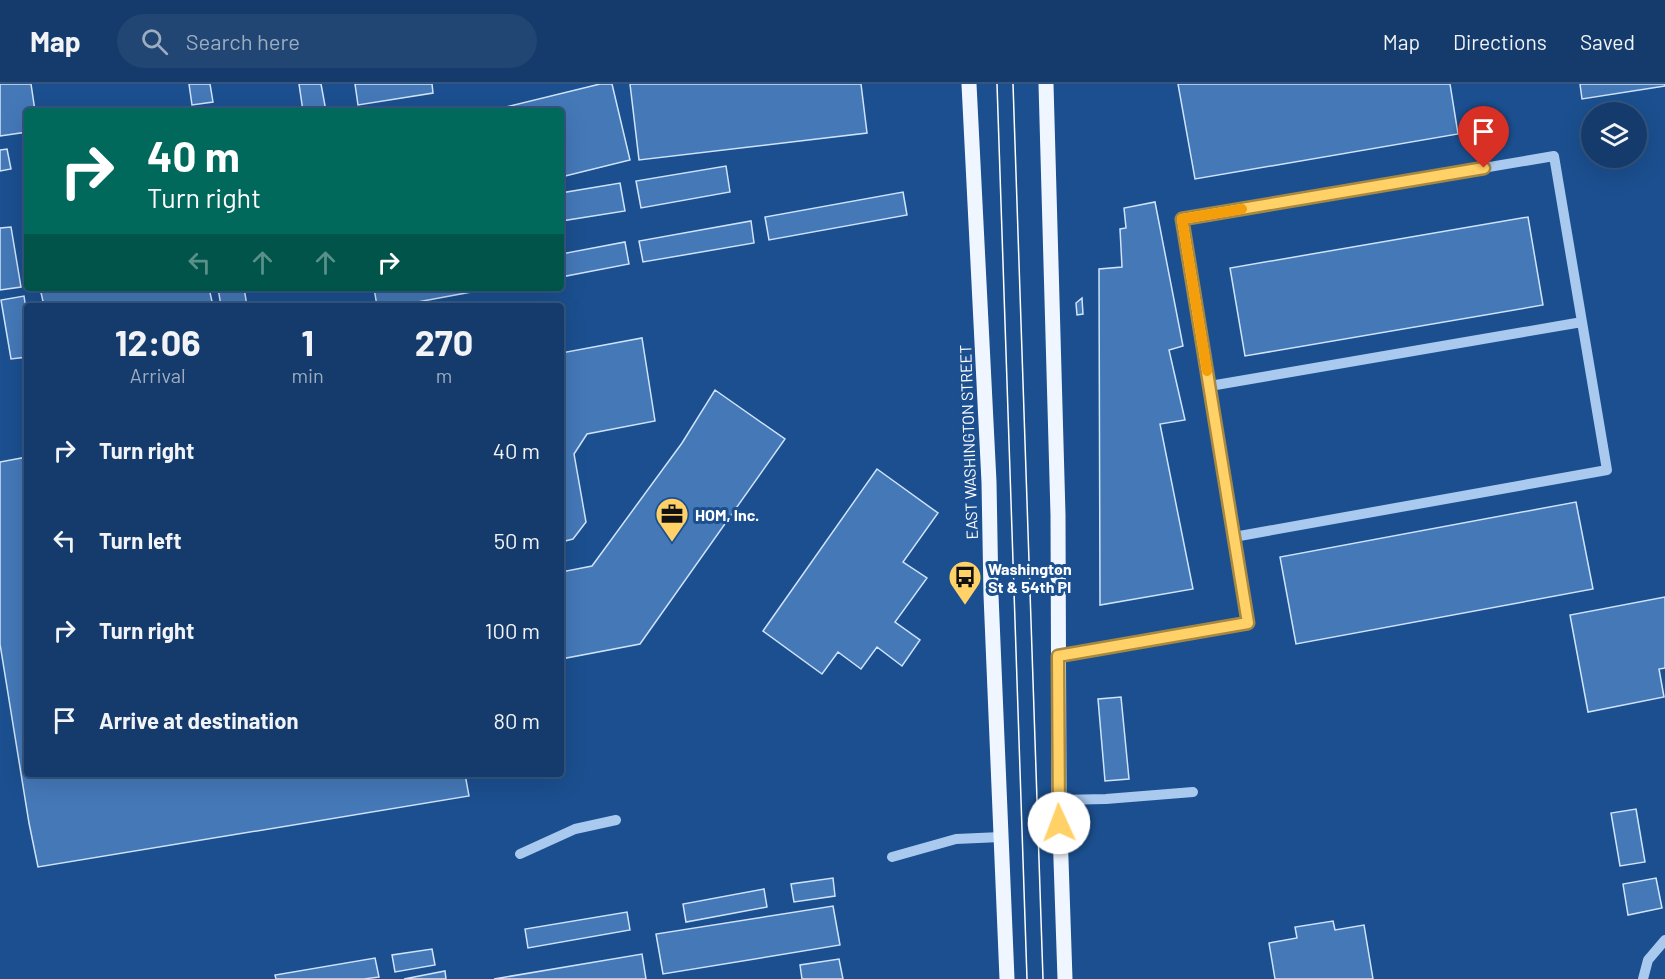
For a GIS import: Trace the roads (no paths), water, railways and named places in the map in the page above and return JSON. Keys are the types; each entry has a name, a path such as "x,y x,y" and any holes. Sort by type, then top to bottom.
{"main road":[{"name":"EAST WASHINGTON STREET","path":"969,84 988,471 1007,979"},
{"path":"1046,84 1058,481 1059,800 1065,979"}],"lane":[{"path":"1058,656 1248,623 1182,219 1554,156 1607,470 1234,537"},
{"path":"1209,386 1582,322"},
{"path":"1059,800 1106,799 1193,792"},
{"path":"520,854 575,829 616,820"},
{"path":"892,857 956,839 1001,837"},
{"path":"1643,979 1648,960 1665,940"}],"tram line":[{"path":"997,84 1027,979"},
{"path":"1013,84 1043,979"}],"place":[{"name":"HOM, Inc.","path":"672,543"},
{"name":"Washington St & 54th Pl","path":"965,606"}]}
